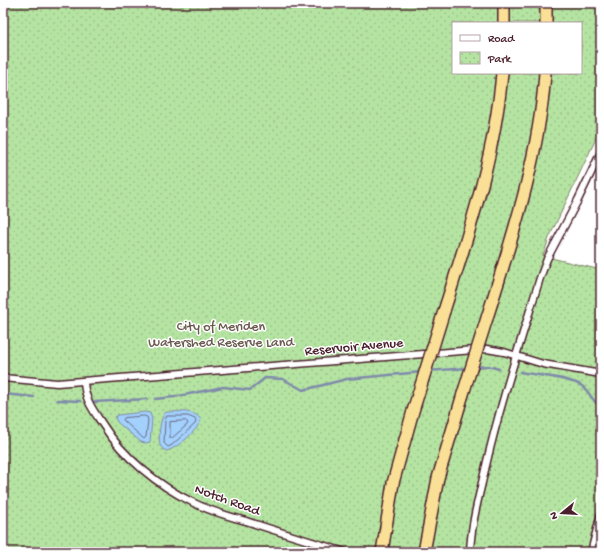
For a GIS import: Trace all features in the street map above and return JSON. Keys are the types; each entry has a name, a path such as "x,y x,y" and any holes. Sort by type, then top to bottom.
{"highway":[{"path":"504,3 504,22"},
{"path":"546,3 546,22"},
{"path":"382,552 384,532 396,470 473,220 487,169 498,113 502,74"},
{"path":"424,550 438,478 448,440 512,239 528,179 538,130 545,74"}],"street":[{"path":"470,552 471,536 491,444 502,402 540,278 547,259 576,206 601,152"},
{"name":"Reservoir Avenue","path":"3,378 57,383 84,382 487,349 516,355 543,364 601,374"},
{"name":"Notch Road","path":"84,382 86,397 90,406 108,434 120,448 145,471 177,494 205,508 345,552"},
{"path":"591,552 601,514"}],"shaded area":[{"path":"99,3 149,3 128,7 109,7"}],"green space":[{"name":"City of Meriden Watershed Reserve Land","path":"3,3 99,3 111,7 131,7 149,3 601,3 601,128 549,238 543,256 601,270 601,552 3,552"}],"water":[{"path":"144,412 150,413 152,419 150,442 145,443 141,442 117,422 115,417 118,415"},
{"path":"166,412 195,414 201,420 196,429 187,438 177,446 167,451 160,446 159,441 161,422"}],"waterway":[{"path":"474,367 488,366 499,369"},
{"path":"428,371 467,368"},
{"path":"155,399 174,397 223,387 250,390 265,378 283,379 303,390 347,379 421,372"},
{"path":"520,372 577,383 585,388 595,402 601,407"},
{"path":"3,394 34,397"},
{"path":"94,402 147,399"},
{"path":"57,400 80,401"}]}
